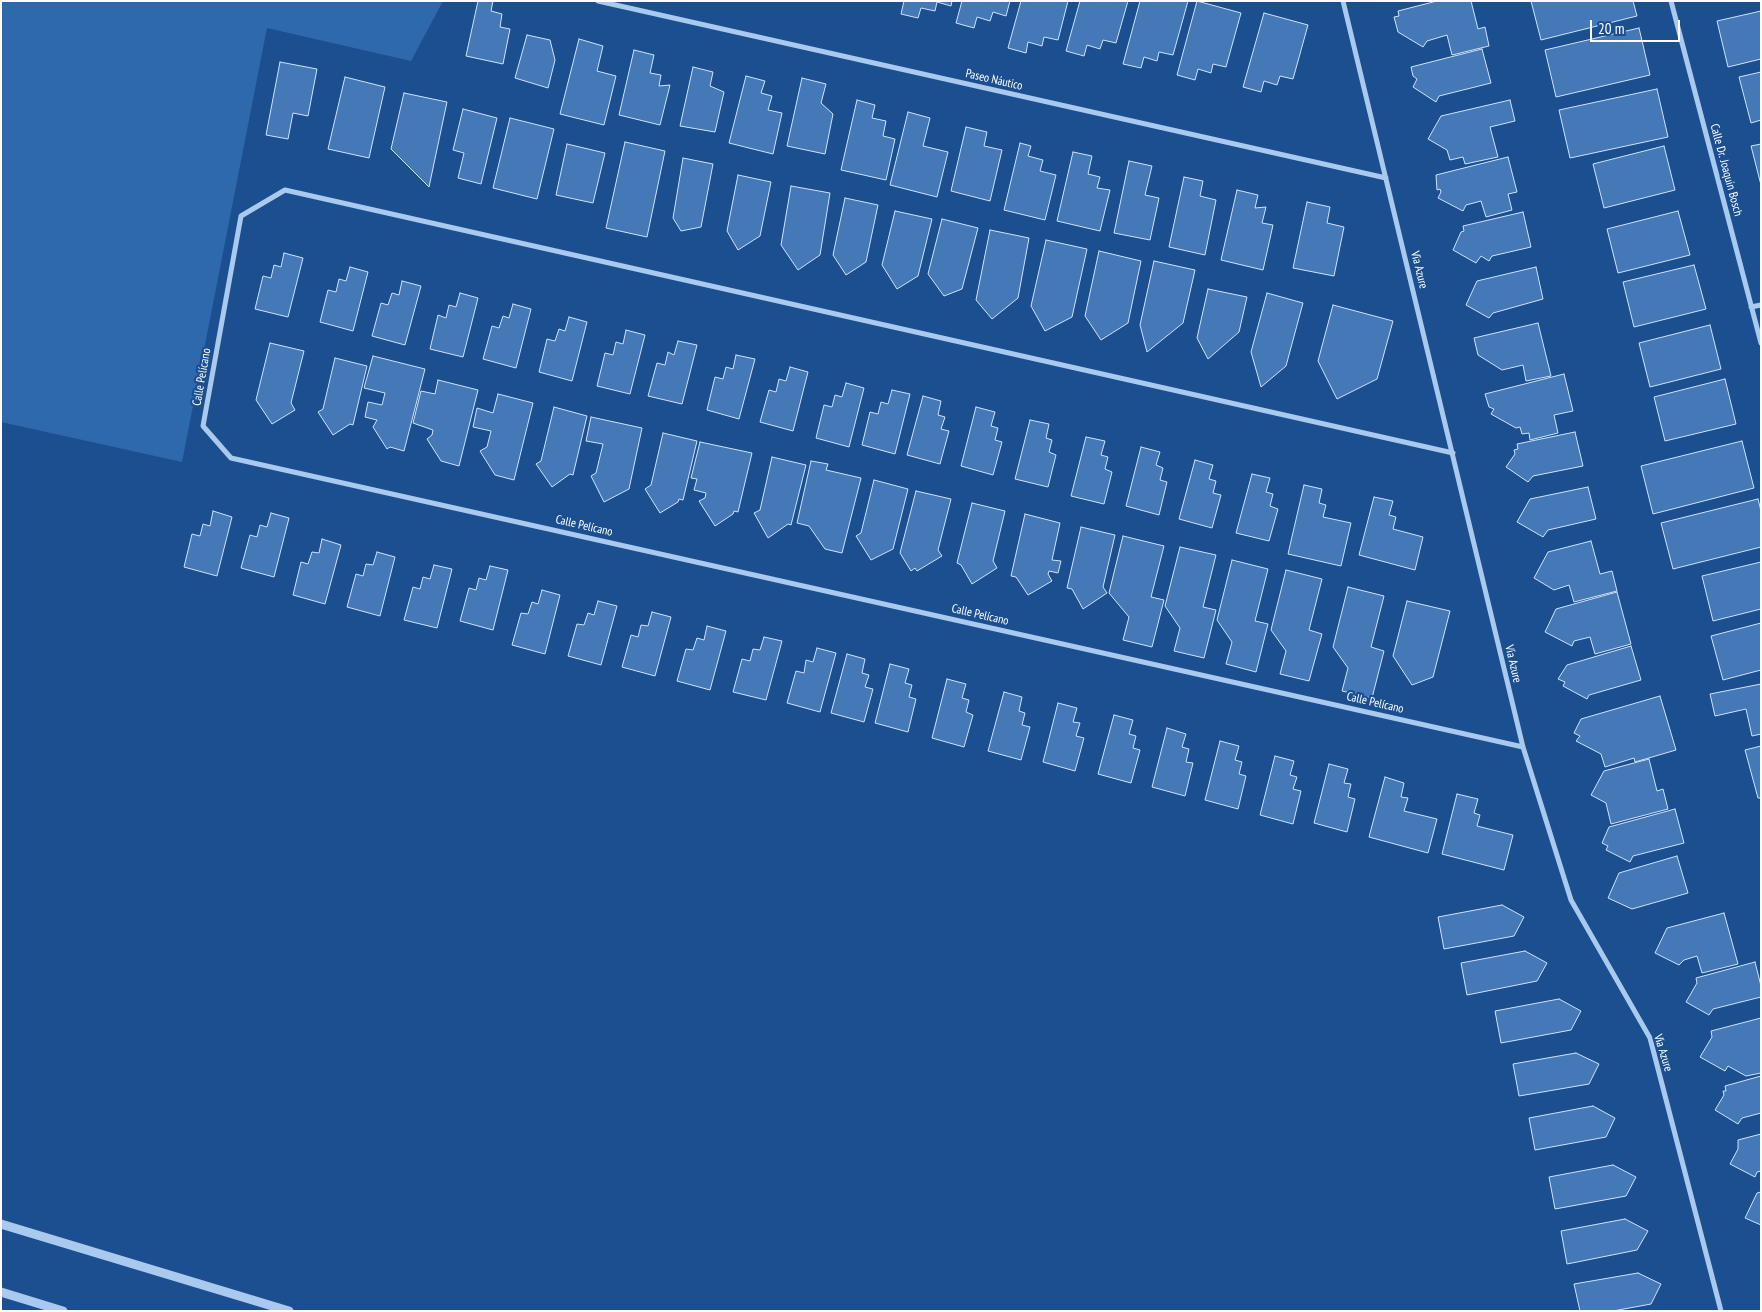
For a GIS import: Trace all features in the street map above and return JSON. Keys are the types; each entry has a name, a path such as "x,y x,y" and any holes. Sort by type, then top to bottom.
{"street":[{"name":"Paseo Náutico","path":"598,1 1386,178"},
{"name":"Vía Azure","path":"1343,1 1523,747 1572,900 1650,1038 1721,1311"},
{"name":"Calle Dr. Joaquin Bosch","path":"1671,1 1761,343"},
{"name":"Calle Pelícano","path":"1453,453 285,190 241,216 203,426 231,458 1523,747"},
{"path":"1751,307 1761,305"},
{"path":"1,1224 289,1311"},
{"path":"1,1292 63,1311"},
{"path":"269,1304 276,1311"}],"shaded area":[{"path":"1,1 443,1 411,61 267,28 182,462 1,422"}],"building":[{"path":"478,1 493,1 491,11 502,14 500,27 510,29 503,64 466,56"},
{"path":"904,1 952,1 951,6 937,2 935,11 921,8 918,18 901,14"},
{"path":"962,1 1010,1 1006,16 993,12 990,21 977,17 974,28 956,23"},
{"path":"1021,1 1068,1 1058,40 1044,37 1042,46 1028,42 1026,53 1008,48"},
{"path":"1080,1 1128,1 1116,43 1103,40 1100,49 1087,45 1084,56 1066,51"},
{"path":"1140,1 1188,1 1173,55 1159,52 1157,61 1144,57 1141,68 1123,64"},
{"path":"1197,1 1241,13 1226,67 1213,64 1211,73 1198,69 1195,80 1177,75"},
{"path":"1437,1 1471,1 1478,29 1485,27 1489,46 1452,55 1447,35 1427,41 1423,47 1398,32 1394,17 1399,16 1398,11"},
{"path":"1531,1 1633,1 1637,16 1541,40"},
{"path":"1761,11 1761,59 1728,67 1717,21"},
{"path":"1264,13 1308,25 1293,79 1280,76 1277,85 1264,81 1261,92 1243,87"},
{"path":"1639,28 1650,75 1556,97 1545,50"},
{"path":"527,35 550,40 555,60 548,88 515,78"},
{"path":"579,39 603,46 597,71 616,76 604,125 560,114"},
{"path":"1482,49 1491,83 1439,96 1436,102 1413,87 1417,79 1413,76 1411,67"},
{"path":"634,50 654,55 650,73 661,75 659,86 670,85 660,125 619,115"},
{"path":"280,62 317,69 308,116 293,113 288,139 266,135"},
{"path":"693,67 713,72 710,86 724,92 715,132 680,126"},
{"path":"1761,72 1761,120 1751,123 1739,77"},
{"path":"746,76 765,81 761,93 772,96 768,110 782,113 773,154 729,143"},
{"path":"345,77 385,87 369,158 328,149"},
{"path":"802,78 826,84 821,103 833,114 825,154 787,146"},
{"path":"1657,89 1668,137 1570,158 1559,110"},
{"path":"404,93 447,102 429,187 391,149"},
{"path":"857,100 875,105 872,118 886,121 883,136 895,139 886,180 841,170"},
{"path":"1510,100 1515,121 1490,127 1498,157 1465,164 1463,157 1450,160 1447,150 1428,139 1441,116"},
{"path":"463,109 497,118 481,184 458,178 464,153 453,150"},
{"path":"908,112 930,118 923,146 948,152 937,197 890,185"},
{"path":"510,118 554,129 537,199 493,188"},
{"path":"966,127 987,132 984,146 1002,150 990,201 951,191"},
{"path":"625,142 665,151 647,237 606,228"},
{"path":"1020,143 1031,146 1028,156 1043,160 1040,171 1056,175 1045,220 1004,210"},
{"path":"567,144 605,153 593,203 556,195"},
{"path":"1761,144 1761,185 1751,146"},
{"path":"1664,146 1675,190 1604,208 1593,164"},
{"path":"1073,152 1092,156 1088,174 1100,177 1097,188 1110,190 1100,231 1057,221"},
{"path":"1508,157 1517,192 1508,194 1512,210 1486,217 1481,201 1466,205 1463,211 1438,198 1441,192 1440,189 1437,190 1436,175"},
{"path":"683,158 713,164 701,227 681,231 673,218"},
{"path":"1129,161 1152,166 1145,195 1159,198 1150,240 1114,233"},
{"path":"738,175 771,182 760,236 738,250 727,231"},
{"path":"1184,177 1203,181 1200,196 1216,200 1205,255 1169,247"},
{"path":"791,186 830,193 820,255 798,270 781,245"},
{"path":"1237,190 1258,195 1255,208 1266,207 1262,223 1273,225 1263,270 1221,260"},
{"path":"845,198 878,205 866,262 846,275 833,255"},
{"path":"1307,202 1330,207 1327,223 1344,227 1334,276 1293,268"},
{"path":"895,211 932,219 918,276 897,289 882,265"},
{"path":"1678,211 1690,255 1618,273 1607,229"},
{"path":"1523,212 1531,247 1492,256 1489,261 1481,256 1476,263 1453,250 1461,232 1464,231 1463,226"},
{"path":"942,219 978,228 962,289 944,296 928,274"},
{"path":"990,230 1029,238 1018,298 992,319 976,300"},
{"path":"1046,240 1087,249 1072,317 1045,331 1031,306"},
{"path":"1099,251 1141,261 1128,323 1101,340 1085,316"},
{"path":"284,253 303,258 288,317 255,309 263,276 271,278 274,265 281,267"},
{"path":"1154,261 1195,270 1183,323 1147,352 1140,325"},
{"path":"1694,265 1706,309 1634,327 1623,282"},
{"path":"350,267 368,272 353,331 320,322 328,290 336,292 339,279 346,281"},
{"path":"1536,267 1543,299 1493,313 1489,318 1466,305 1477,281"},
{"path":"402,281 421,286 405,345 372,336 381,303 388,305 392,293 399,295"},
{"path":"1208,289 1247,297 1239,332 1208,359 1197,338"},
{"path":"460,293 478,298 463,357 430,349 438,315 446,318 449,305 456,307"},
{"path":"1267,293 1303,303 1286,366 1261,387 1251,352"},
{"path":"513,304 531,309 516,368 483,359 492,326 499,328 503,316 509,318"},
{"path":"1333,305 1393,321 1377,379 1337,399 1318,361"},
{"path":"569,317 587,322 572,381 539,372 547,339 555,341 559,329 565,331"},
{"path":"1538,323 1551,376 1526,381 1523,365 1502,370 1478,355 1474,338"},
{"path":"1710,325 1721,369 1650,387 1639,343"},
{"path":"626,330 645,335 630,394 597,386 605,353 613,355 616,342 623,344"},
{"path":"678,341 697,345 682,404 648,396 657,363 665,365 668,352 674,355"},
{"path":"270,343 304,351 291,403 295,410 272,424 256,400"},
{"path":"736,355 755,359 739,419 707,410 715,377 723,379 726,367 733,369"},
{"path":"373,356 425,369 404,451 390,447 387,449 373,427 377,420 365,417 368,402 382,405 385,393 364,388"},
{"path":"335,358 367,366 353,425 350,424 333,435 318,412 323,409"},
{"path":"790,367 808,372 793,431 760,422 769,390 776,392 779,379 786,381"},
{"path":"1564,374 1573,411 1554,415 1558,433 1530,440 1529,433 1522,434 1520,427 1516,428 1491,414 1494,409 1489,407 1485,394"},
{"path":"1725,379 1736,424 1665,441 1654,397"},
{"path":"438,380 478,390 459,466 441,461 427,439 432,435 433,430 413,423 421,391 435,394"},
{"path":"846,383 864,388 849,447 816,438 824,405 832,407 835,395 842,397"},
{"path":"892,390 910,394 895,454 862,445 870,412 878,414 881,402 888,404"},
{"path":"498,394 533,403 514,480 495,475 480,451 487,447 491,431 473,427 477,408 493,413"},
{"path":"923,396 941,401 938,415 945,417 941,429 949,431 940,464 907,455"},
{"path":"554,407 587,416 573,475 570,474 552,487 536,464 541,461"},
{"path":"976,407 995,412 991,426 998,428 995,440 1002,442 993,475 961,466"},
{"path":"591,417 642,428 629,489 604,502 591,476 596,473 603,444 586,441"},
{"path":"1030,420 1049,424 1046,438 1052,440 1049,452 1056,455 1048,487 1015,479"},
{"path":"1575,432 1583,466 1533,476 1528,482 1506,467 1515,454 1514,450 1518,449 1517,444"},
{"path":"663,433 697,441 683,500 679,499 678,502 660,513 645,489 651,485"},
{"path":"1086,437 1105,441 1101,455 1108,457 1105,469 1112,472 1104,504 1071,496"},
{"path":"1742,441 1754,488 1653,514 1641,466"},
{"path":"700,442 752,453 738,512 734,511 733,514 715,526 699,501 705,498 706,493 694,490 697,479 691,478"},
{"path":"1141,447 1160,452 1156,465 1163,468 1160,480 1167,482 1159,515 1126,506"},
{"path":"772,457 806,465 791,525 788,524 768,538 754,513 760,510"},
{"path":"1195,460 1213,465 1209,479 1216,481 1213,493 1221,495 1212,528 1179,519"},
{"path":"811,461 828,464 826,470 861,478 842,553 825,549 809,526 797,523"},
{"path":"1252,474 1270,478 1266,492 1273,494 1270,506 1278,509 1269,541 1236,533"},
{"path":"874,480 908,489 893,549 871,560 856,536 861,533"},
{"path":"1304,485 1322,489 1319,503 1326,505 1323,517 1351,523 1341,566 1288,554"},
{"path":"1588,487 1596,519 1548,530 1543,537 1517,522 1530,499"},
{"path":"916,491 951,499 938,550 942,556 917,571 915,568 911,571 900,553"},
{"path":"1374,497 1393,501 1389,515 1396,517 1393,529 1423,537 1415,570 1359,555"},
{"path":"1758,499 1761,511 1761,547 1673,569 1661,523"},
{"path":"972,503 1005,511 993,561 997,568 972,584 961,565 957,563"},
{"path":"213,511 232,517 217,576 184,567 192,534 200,536 203,524 210,526"},
{"path":"271,513 289,518 274,577 241,568 250,535 257,537 260,525 267,527"},
{"path":"1025,514 1060,523 1052,560 1061,561 1058,573 1049,571 1048,574 1052,581 1028,595 1016,577 1011,576"},
{"path":"1081,527 1115,535 1103,587 1107,593 1083,609 1072,589 1067,588"},
{"path":"1123,536 1164,546 1151,597 1164,600 1152,647 1123,640 1129,617 1109,593"},
{"path":"322,539 341,545 325,604 293,595 301,562 308,564 312,552 319,553"},
{"path":"1591,541 1600,574 1612,571 1617,591 1574,602 1569,585 1554,590 1534,578 1548,552"},
{"path":"1180,547 1216,555 1203,607 1216,610 1204,658 1174,651 1180,628 1165,606"},
{"path":"377,552 395,557 380,616 347,607 356,574 363,576 366,564 373,565"},
{"path":"1232,560 1268,569 1255,621 1268,624 1256,672 1226,664 1232,642 1217,620"},
{"path":"1761,562 1761,609 1713,621 1702,576"},
{"path":"434,565 452,569 437,628 404,620 413,587 420,589 423,577 430,579"},
{"path":"490,566 508,570 493,630 460,621 469,588 476,590 479,578 486,580"},
{"path":"1286,570 1322,579 1309,630 1322,634 1309,681 1280,674 1286,651 1271,630"},
{"path":"1348,587 1384,596 1371,647 1384,651 1372,698 1342,691 1348,668 1333,647"},
{"path":"542,590 560,595 545,654 512,645 521,613 528,614 532,602 538,604"},
{"path":"1617,592 1631,644 1595,654 1590,637 1574,641 1572,646 1545,632 1556,609"},
{"path":"598,601 617,606 601,665 568,656 577,624 584,625 588,613 594,615"},
{"path":"1407,601 1450,611 1433,677 1412,685 1393,656"},
{"path":"652,612 671,617 655,676 622,667 631,635 638,637 641,625 648,626"},
{"path":"1761,623 1761,670 1723,680 1711,636"},
{"path":"707,626 726,631 710,690 677,681 686,649 693,650 697,638 704,640"},
{"path":"764,637 782,641 766,700 733,692 742,659 750,661 753,649 760,650"},
{"path":"1631,646 1641,680 1589,695 1587,699 1563,686 1565,682 1558,679 1567,665"},
{"path":"817,648 836,653 820,712 787,703 796,671 804,673 806,660 813,662"},
{"path":"847,654 865,659 862,673 869,675 865,687 873,689 864,722 831,713"},
{"path":"890,664 909,669 905,683 912,685 909,697 916,699 908,732 875,723"},
{"path":"947,679 966,684 962,698 969,700 966,712 973,715 964,747 932,738"},
{"path":"1761,684 1761,734 1752,736 1746,709 1715,716 1710,694"},
{"path":"1004,692 1022,697 1019,711 1025,713 1022,725 1030,727 1021,760 988,751"},
{"path":"1660,696 1676,750 1635,762 1634,758 1605,767 1601,754 1576,741 1580,736 1574,733 1581,719"},
{"path":"1058,703 1077,708 1073,722 1080,723 1076,736 1084,738 1075,771 1043,762"},
{"path":"1114,715 1133,720 1129,734 1136,736 1133,748 1140,750 1131,783 1098,774"},
{"path":"1167,728 1186,734 1182,747 1189,749 1186,762 1193,763 1185,796 1152,787"},
{"path":"1220,741 1239,746 1235,760 1242,762 1239,774 1246,776 1238,809 1205,800"},
{"path":"1761,746 1761,798 1758,798 1745,750"},
{"path":"1275,756 1294,761 1290,775 1297,777 1293,789 1301,791 1293,824 1260,815"},
{"path":"1649,759 1657,791 1663,789 1668,809 1611,824 1606,803 1591,795 1604,771"},
{"path":"1329,764 1348,769 1344,783 1351,784 1348,797 1355,799 1347,832 1314,823"},
{"path":"1385,777 1404,783 1401,797 1408,798 1404,811 1437,819 1428,853 1369,837"},
{"path":"1457,794 1478,799 1474,813 1480,815 1477,826 1513,835 1504,870 1442,854"},
{"path":"1675,809 1684,843 1633,856 1630,862 1606,850 1608,846 1602,843 1609,827"},
{"path":"1677,856 1688,893 1632,909 1608,898 1619,873"},
{"path":"1502,905 1524,917 1514,936 1444,949 1438,917"},
{"path":"1724,913 1738,964 1702,973 1697,956 1684,960 1679,965 1655,953 1667,928"},
{"path":"1525,951 1547,963 1537,981 1467,995 1461,963"},
{"path":"1755,962 1761,986 1761,997 1713,1009 1709,1015 1686,1002 1697,983 1696,978"},
{"path":"1559,999 1581,1011 1571,1030 1501,1043 1495,1011"},
{"path":"1761,1018 1761,1073 1746,1076 1728,1066 1725,1071 1700,1057 1712,1037 1711,1031"},
{"path":"1576,1053 1599,1064 1589,1084 1519,1096 1513,1064"},
{"path":"1761,1076 1761,1113 1742,1118 1738,1124 1715,1110 1724,1095 1723,1091 1726,1091 1725,1086"},
{"path":"1593,1106 1615,1118 1606,1137 1535,1150 1529,1118"},
{"path":"1761,1134 1761,1171 1757,1172 1755,1177 1730,1164 1738,1149 1738,1140"},
{"path":"1613,1165 1636,1177 1626,1196 1555,1209 1549,1177"},
{"path":"1761,1192 1761,1225 1745,1218 1757,1193"},
{"path":"1625,1219 1648,1231 1637,1250 1567,1264 1561,1231"},
{"path":"1638,1273 1661,1284 1651,1304 1613,1311 1580,1311 1574,1284"}]}
